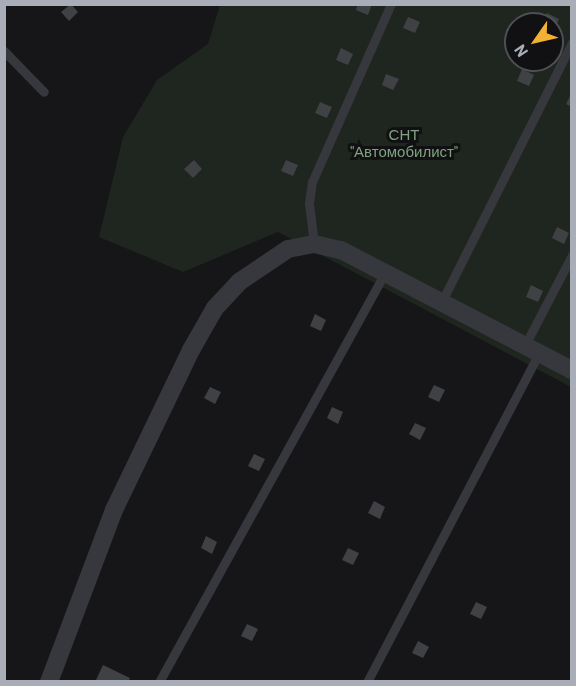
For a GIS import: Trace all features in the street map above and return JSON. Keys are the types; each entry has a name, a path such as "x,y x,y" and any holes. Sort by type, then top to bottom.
{"street":[{"path":"49,681 114,510 215,308 238,282 265,262 288,249 314,244 341,250 572,370"}],"lane":[{"path":"314,244 309,204 312,182 391,4"},
{"path":"442,301 572,43"},
{"path":"4,51 44,92"},
{"path":"367,681 532,349 572,255"},
{"path":"159,681 386,273"}],"green space":[{"name":"СНТ \"Автомобилист\"","path":"220,5 571,5 571,387 278,232 183,272 99,237 123,137 157,80 208,44"}],"building":[{"path":"71,4 78,12 69,21 61,12"},
{"path":"358,4 372,4 368,15 356,10"},
{"path":"408,17 420,22 415,33 403,28"},
{"path":"341,48 353,54 348,65 336,60"},
{"path":"521,72 534,75 529,86 517,81"},
{"path":"386,74 399,79 393,90 382,85"},
{"path":"572,92 572,107 566,104"},
{"path":"320,102 332,107 327,118 315,113"},
{"path":"194,160 202,169 193,178 184,169"},
{"path":"286,160 298,165 293,176 281,171"},
{"path":"557,227 569,233 564,244 552,238"},
{"path":"531,285 543,291 538,302 526,297"},
{"path":"315,314 326,320 321,331 310,326"},
{"path":"434,385 445,390 439,402 428,397"},
{"path":"210,387 221,392 215,404 204,398"},
{"path":"332,407 343,412 338,424 327,418"},
{"path":"415,423 426,428 420,440 409,434"},
{"path":"254,454 265,459 259,471 248,466"},
{"path":"374,501 385,507 380,519 368,513"},
{"path":"206,536 217,542 212,554 201,548"},
{"path":"348,548 359,553 353,565 342,560"},
{"path":"476,602 487,607 481,619 470,614"},
{"path":"247,624 258,629 252,641 241,636"},
{"path":"418,641 429,647 423,658 412,653"},
{"path":"103,665 130,678 128,682 95,682"}]}
